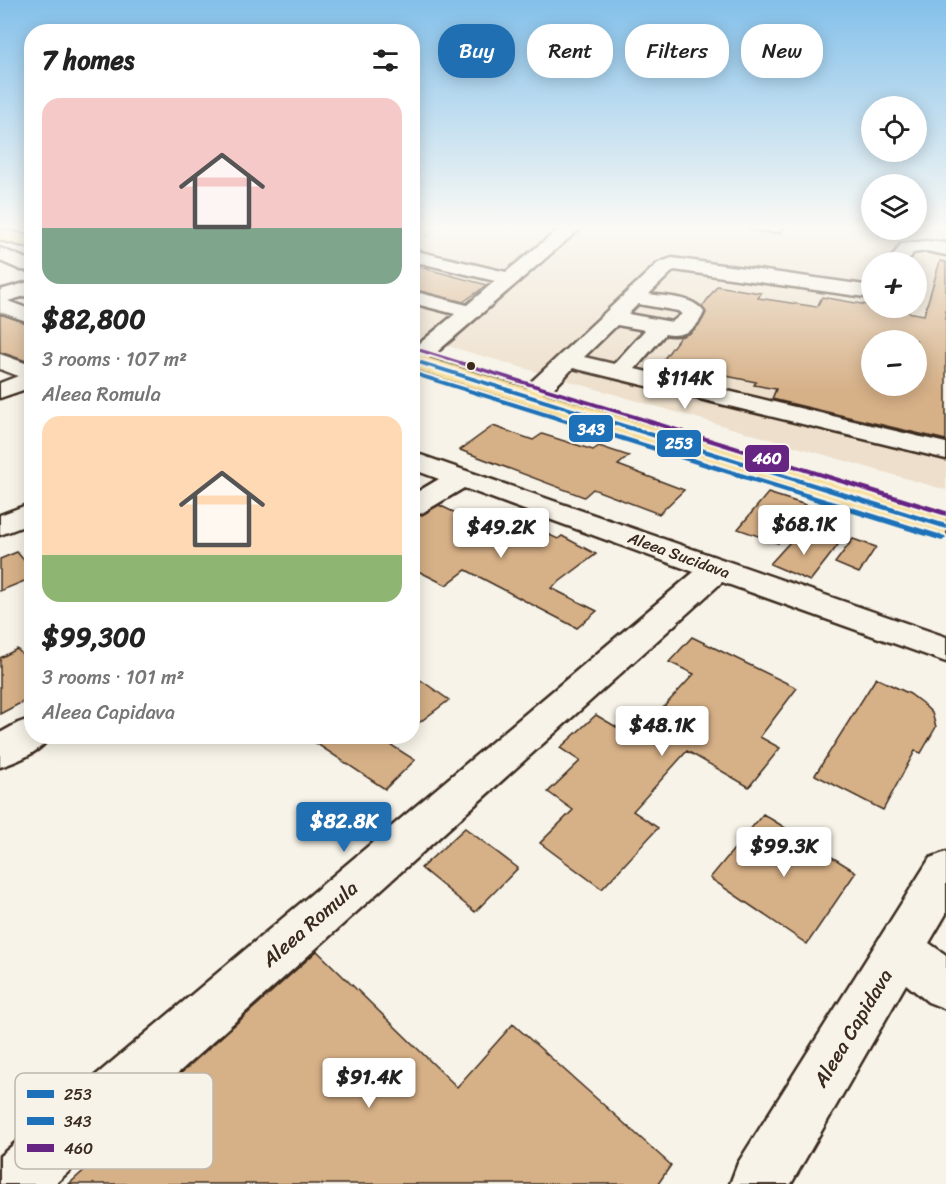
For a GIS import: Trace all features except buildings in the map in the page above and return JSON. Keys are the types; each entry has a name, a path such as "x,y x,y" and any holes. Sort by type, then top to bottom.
{"main road":[{"path":"420,355 539,388 946,511"},
{"path":"420,355 946,527"}],"street":[{"path":"420,351 508,280"},
{"path":"539,388 650,280"},
{"path":"684,306 703,280"},
{"path":"790,280 861,290"},
{"path":"0,297 24,290"},
{"path":"612,318 672,329 683,326 693,312 684,306 633,297"},
{"path":"420,299 470,312"},
{"path":"0,305 24,314"},
{"path":"619,372 660,327"},
{"path":"568,360 946,451"},
{"path":"0,361 24,373"},
{"path":"0,391 24,377"},
{"name":"Aleea Sucidava","path":"420,463 946,650"},
{"path":"420,502 462,478"},
{"path":"0,526 24,516"},
{"name":"Aleea Romula","path":"139,1073 717,569"},
{"path":"0,752 24,738"},
{"name":"Aleea Capidava","path":"759,1184 946,872"},
{"path":"899,950 946,985"},
{"name":"Aleea Romula","path":"12,1184 29,1169"}],"shaded area":[{"path":"420,280 861,280 861,318 927,318 927,280 946,280 946,490 420,338"}],"transit line":[{"name":"460","path":"420,350 946,514"},
{"name":"253","path":"420,363 946,527"},
{"name":"343","path":"420,375 942,538"}]}
